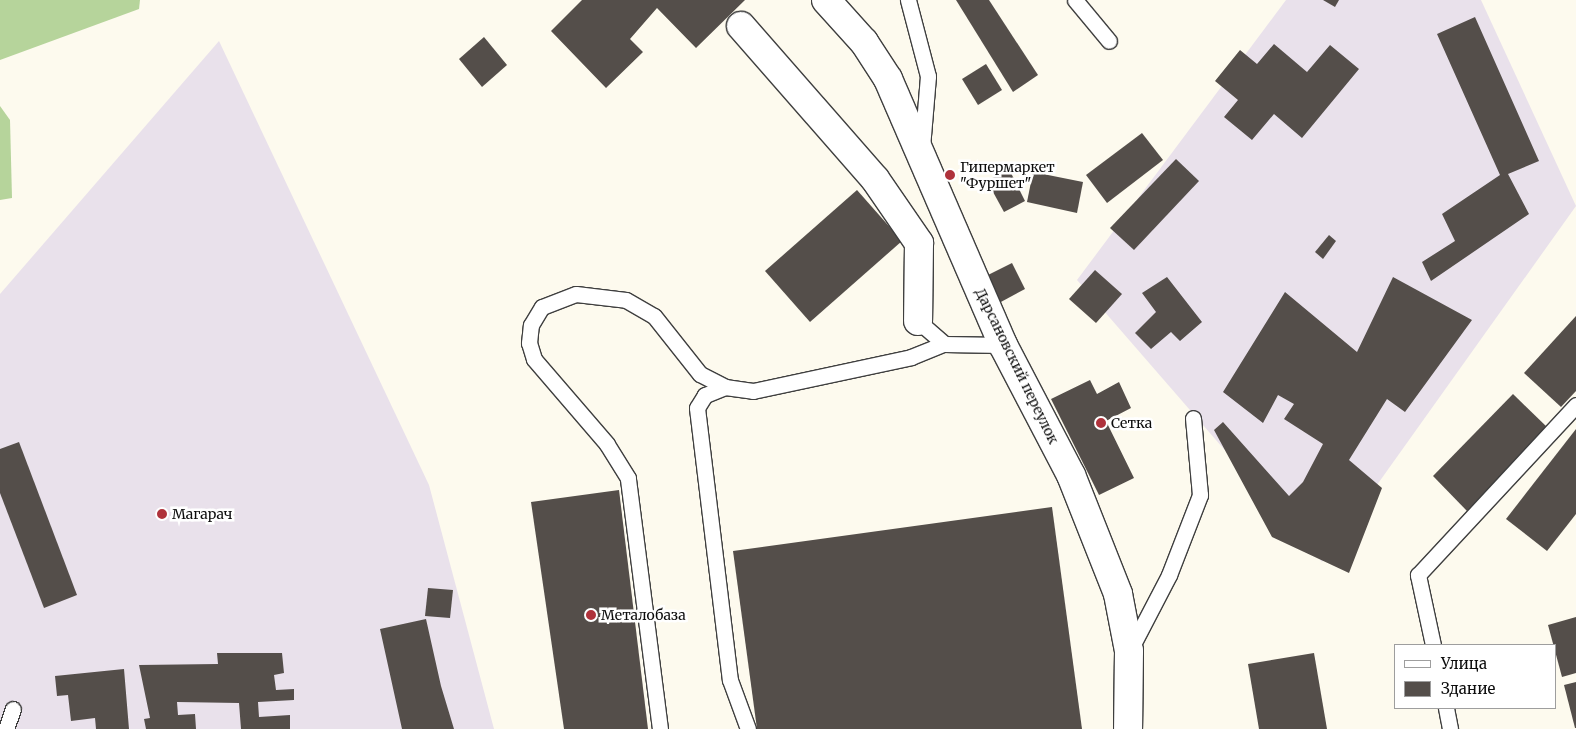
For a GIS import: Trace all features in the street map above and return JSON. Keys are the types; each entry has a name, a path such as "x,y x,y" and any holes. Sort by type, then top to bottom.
{"street":[{"name":"Дарсановский переулок","path":"826,0 864,42 888,79 1003,345 1071,475 1118,594 1129,651 1128,729"},
{"path":"741,26 875,178 919,243 918,321"}],"lane":[{"path":"908,0 928,76 921,156"},
{"path":"1075,0 1109,41"},
{"path":"660,729 628,478 607,444 534,359 529,343 531,325 542,307 555,298 599,294 626,300 654,316 700,374 725,387 753,391 798,384 911,357 944,344 1003,345"},
{"path":"918,321 944,344"},
{"path":"725,387 705,395 698,408 730,680 748,729"},
{"path":"1433,644 1418,575 1576,405"},
{"path":"1129,651 1169,576 1200,495 1194,418"},
{"path":"6,729 13,709"},
{"path":"1446,709 1450,729"}],"shaded area":[{"path":"1286,0 1481,0 1576,206 1322,562 1077,280"},
{"path":"219,41 429,485 494,729 0,729 0,294"}],"green space":[{"path":"0,0 140,0 139,9 0,60"},
{"path":"0,106 10,120 12,198 0,200"}],"building":[{"path":"582,0 745,0 696,48 657,8 630,39 643,52 606,88 551,31"},
{"path":"956,0 989,0 1038,75 1013,92"},
{"path":"1323,0 1339,0 1335,7"},
{"path":"1475,17 1539,161 1508,174 1529,214 1431,281 1422,262 1455,241 1442,214 1500,175 1437,34"},
{"path":"484,37 507,65 482,87 459,59"},
{"path":"1274,44 1307,72 1330,45 1359,69 1302,138 1274,114 1252,140 1224,117 1238,100 1215,81 1240,50 1257,64"},
{"path":"986,64 1002,90 978,105 962,79"},
{"path":"1142,133 1163,160 1107,203 1086,175"},
{"path":"1176,159 1199,181 1134,250 1110,228"},
{"path":"1009,169 1025,201 1004,212 987,181"},
{"path":"1033,172 1083,182 1077,213 1027,202"},
{"path":"857,190 902,241 810,322 765,271"},
{"path":"1329,235 1336,241 1323,259 1315,252"},
{"path":"1012,263 1025,289 999,303 986,276"},
{"path":"1095,270 1122,294 1096,323 1069,299"},
{"path":"1167,277 1202,322 1180,341 1171,332 1151,349 1135,333 1156,312 1142,293"},
{"path":"1393,277 1472,320 1405,412 1387,399 1349,460 1382,488 1349,573 1272,537 1214,430 1223,422 1289,496 1303,482 1323,444 1284,419 1294,404 1278,395 1263,423 1223,392 1285,292 1357,352"},
{"path":"1576,316 1576,391 1561,407 1524,373"},
{"path":"1090,380 1097,394 1119,382 1131,408 1106,421 1134,478 1099,495 1051,399"},
{"path":"1513,394 1548,428 1467,511 1433,476"},
{"path":"1576,429 1576,514 1547,551 1506,519"},
{"path":"19,442 77,595 44,608 0,493 0,449"},
{"name":"Металобаза","path":"619,490 648,729 564,729 531,502"},
{"path":"1052,507 1082,729 757,729 733,551"},
{"path":"428,588 453,590 450,618 425,616"},
{"path":"1576,617 1576,673 1562,677 1556,655 1556,644 1553,644 1548,625"},
{"path":"426,619 441,686 454,729 402,729 380,629"},
{"path":"217,653 282,653 284,673 274,675 276,690 294,689 294,700 258,702 259,717 290,715 290,729 241,729 239,703 177,702 178,715 195,714 196,729 146,729 144,719 150,718 139,665 218,664"},
{"path":"1314,653 1327,729 1259,729 1248,664"},
{"path":"124,669 129,729 96,729 95,718 71,721 68,695 57,696 55,676"},
{"path":"1576,682 1576,728 1575,728 1564,685"}],"place":[{"name":"Гипермаркет \"Фуршет\"","path":"950,175"},
{"name":"Сетка","path":"1101,423"},
{"name":"Магарач","path":"162,514"},
{"name":"Металобаза","path":"591,615"}]}
